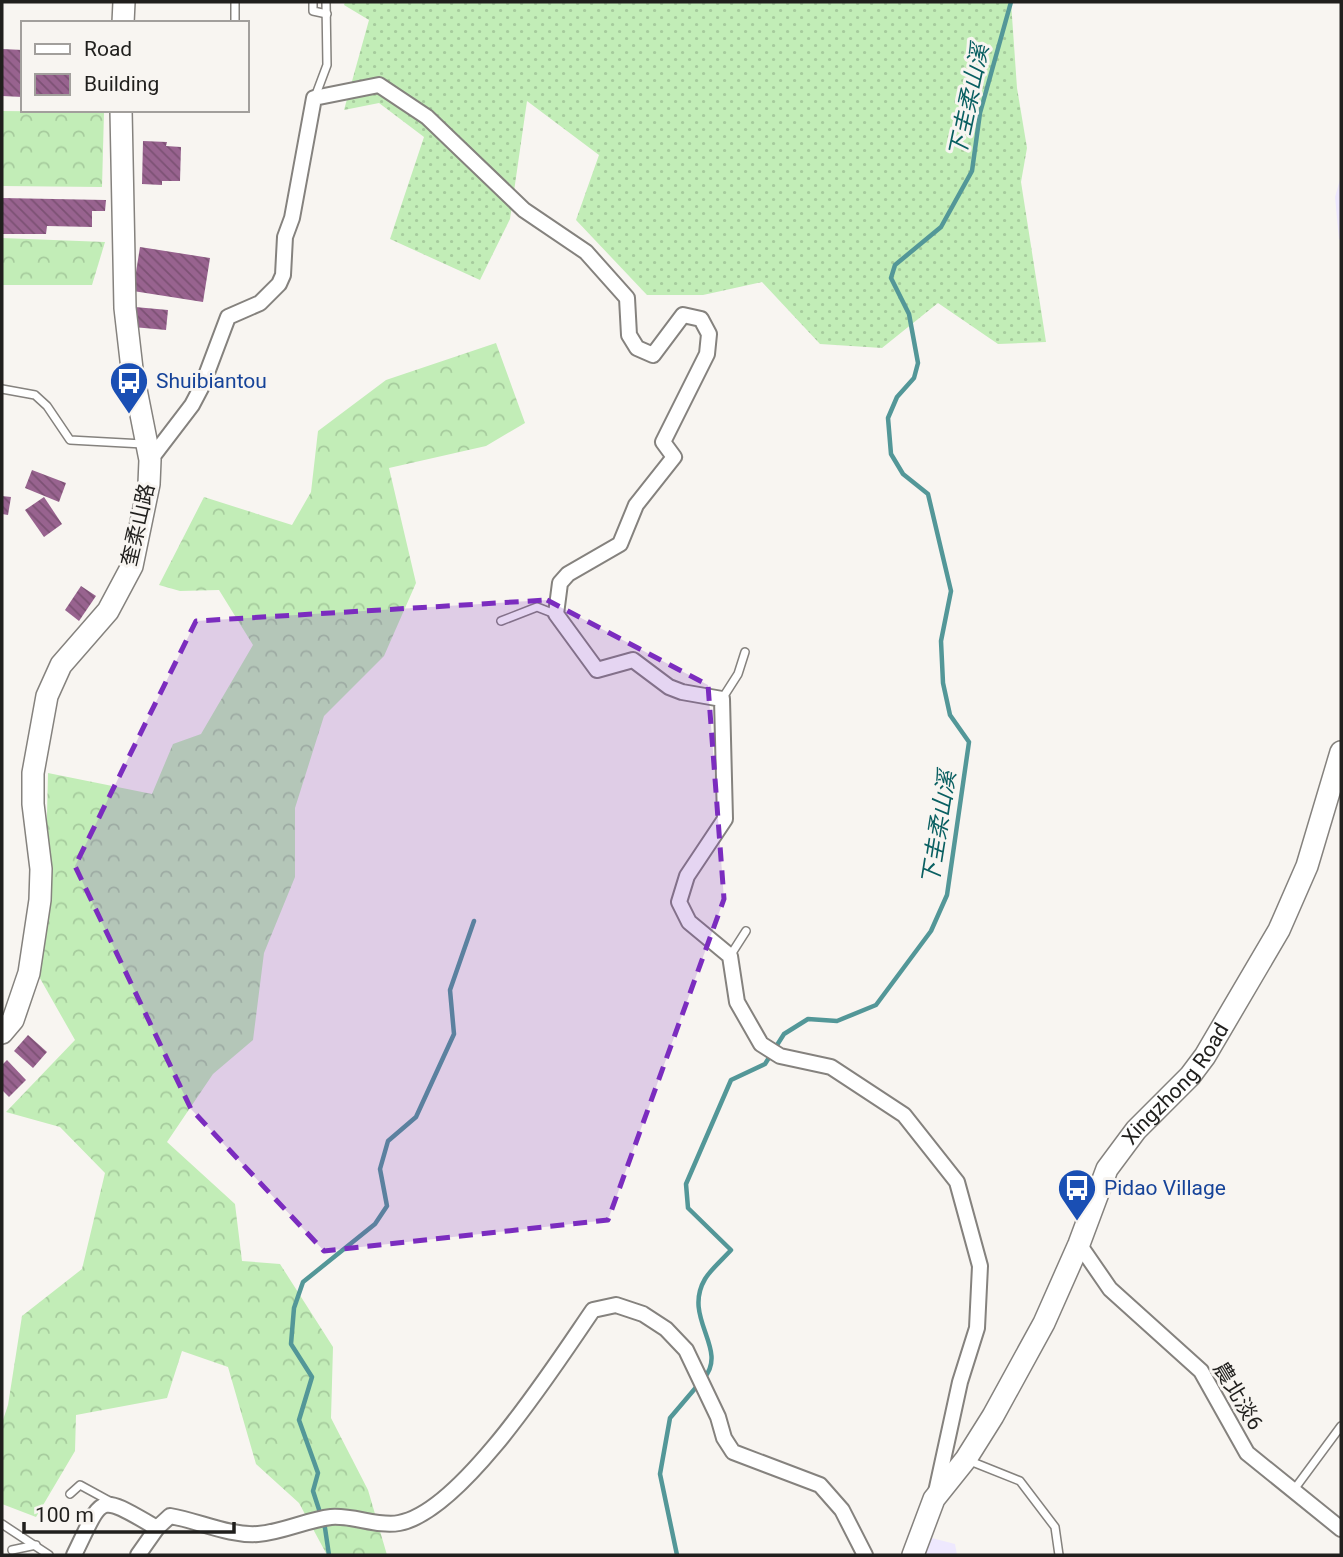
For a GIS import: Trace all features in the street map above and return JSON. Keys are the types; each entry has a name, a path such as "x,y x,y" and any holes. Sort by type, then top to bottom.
{"street":[{"path":"123,21 124,2"},
{"path":"149,452 191,405 202,386 228,317 260,303 279,284 283,275 285,237 292,218 314,98 379,85 427,117 524,210 586,252 627,298 629,335 637,348 653,355 683,315 701,319 709,334 707,354 663,442 674,457 636,505 620,544 568,574 560,583 556,614 597,670 633,660 669,687 722,699 725,819 687,876 679,902 689,922 730,956 737,1002 761,1044 780,1056 831,1067 904,1115 957,1182 980,1266 977,1328 960,1382 934,1499"},
{"name":"奎柔山路","path":"2,1033 13,1020 29,973 40,900 41,869 33,804 33,773 47,696 61,665 108,611 132,566 149,484 149,452 132,369 125,308 121,112"},
{"name":"Xingzhong Road","path":"913,1555 934,1499 966,1459 1044,1322 1079,1244 1107,1168 1136,1130 1205,1056 1279,930 1307,866 1341,752"},
{"name":"農北淡6","path":"1079,1244 1110,1289 1201,1371 1247,1453 1341,1529"},
{"path":"138,1555 157,1528 170,1516 230,1531 256,1534 334,1517 399,1523 425,1513 455,1489 515,1421 593,1310 617,1305 643,1314 666,1329 686,1350 718,1417 724,1438 733,1452 820,1485 842,1510 865,1555"},
{"path":"74,1555 97,1508 105,1503 114,1503 157,1528"}],"lane":[{"path":"235,2 235,21"},
{"path":"313,2 313,11 327,15"},
{"path":"314,98 327,65 326,2"},
{"path":"2,389 35,395 47,406 70,440 149,452"},
{"path":"501,621 537,607 556,614"},
{"path":"722,699 738,674 745,652"},
{"path":"730,956 746,931"},
{"path":"1293,1492 1341,1426"},
{"path":"966,1459 1020,1481 1055,1527 1059,1555"},
{"path":"70,1494 80,1485 114,1503"},
{"path":"2,1524 50,1555"},
{"path":"12,1550 36,1545"}],"highlighted area":[{"path":"547,600 708,685 724,899 608,1220 324,1251 191,1109 75,866 196,621"}],"shaded area":[{"path":"1341,176 1341,240 1335,197"},
{"path":"924,1536 955,1544 957,1555 911,1555"}],"green space":[{"path":"345,2 1011,2 1017,88 1027,148 1021,182 1046,342 998,344 938,303 882,348 820,344 762,282 703,295 647,295 576,220 599,155 527,101 510,219 480,280 390,239 424,137 379,103 344,110 369,20 344,5"},
{"path":"2,111 104,112 102,187 2,186"},
{"path":"2,238 105,242 92,285 2,285"},
{"path":"496,343 525,423 486,446 389,468 416,583 384,656 324,716 295,808 295,877 264,953 253,1040 213,1074 167,1142 235,1204 242,1261 280,1264 333,1347 331,1418 368,1490 387,1555 327,1555 299,1503 256,1464 228,1367 182,1351 167,1398 76,1415 75,1451 36,1517 2,1504 2,1423 8,1405 22,1316 82,1269 105,1173 60,1127 6,1112 75,1040 33,966 45,897 48,773 152,794 173,744 201,734 253,645 219,590 180,591 159,585 204,497 292,525 311,492 318,431 386,380"}],"building":[{"path":"2,49 21,50 21,97 2,96"},
{"path":"143,141 167,142 166,146 181,147 180,181 162,181 162,185 142,184"},
{"path":"2,198 106,200 105,211 92,211 92,227 47,226 46,234 2,234"},
{"path":"140,247 210,258 203,302 133,291"},
{"path":"135,307 168,310 166,330 133,327"},
{"path":"32,470 66,483 59,502 25,488"},
{"path":"2,496 11,497 8,515 2,514"},
{"path":"44,497 62,524 44,537 25,510"},
{"path":"81,586 96,596 79,621 65,610"},
{"path":"28,1035 47,1052 33,1068 14,1051"},
{"path":"7,1060 26,1080 9,1097 2,1090 2,1065"}],"waterway":[{"name":"下圭柔山溪","path":"704,1378 710,1367 711,1356 701,1320 699,1293 705,1279 731,1250 688,1208 686,1184 731,1080 765,1064 784,1034 808,1019 837,1021 876,1005 931,931 947,895 969,742 950,715 943,683 941,641 951,591 928,494 903,474 891,454 888,418 897,397 914,378 918,363 909,314 891,278 895,265 941,227 972,171 980,113 1011,2"},
{"path":"329,1555 325,1528 313,1491 318,1473 299,1420 312,1377 291,1344 294,1308 303,1282 375,1224 387,1206 380,1169 388,1141 416,1117 454,1034 450,990 474,921"},
{"name":"下圭柔山溪","path":"677,1555 660,1474 670,1418 698,1385"}],"place":[{"name":"Shuibiantou","path":"129,415"},
{"name":"Pidao Village","path":"1077,1222"}]}
